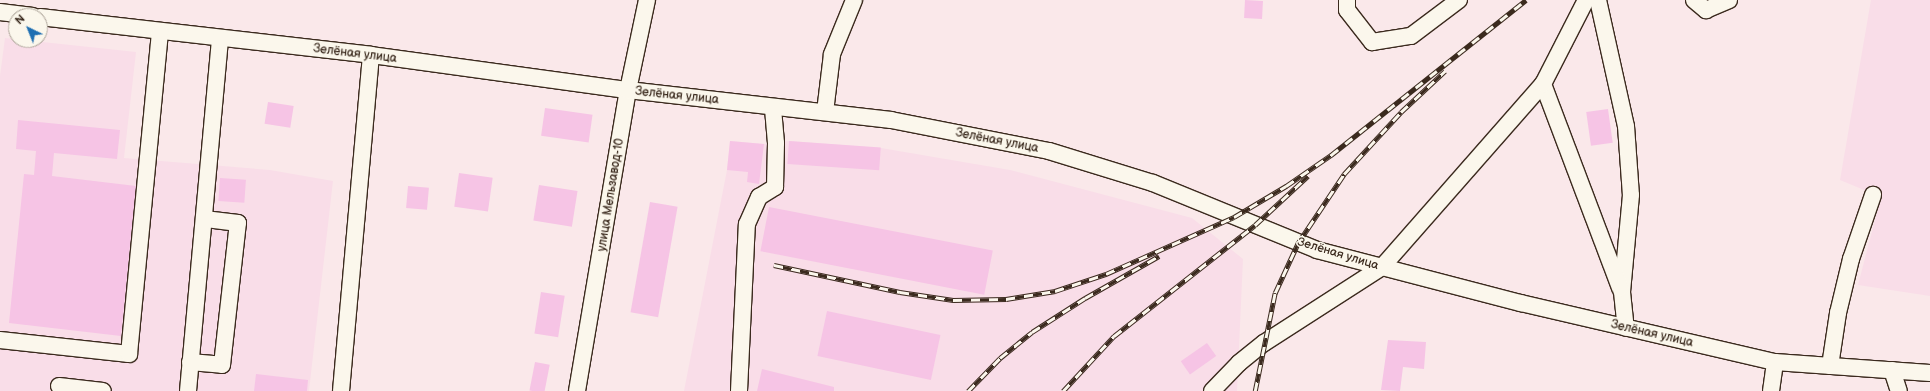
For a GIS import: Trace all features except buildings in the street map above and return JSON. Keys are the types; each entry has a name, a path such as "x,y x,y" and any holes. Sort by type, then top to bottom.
{"street":[{"name":"улица Мельзавод-10","path":"577,391 628,90 646,0"},
{"path":"825,112 832,54 854,0"},
{"path":"1347,0 1347,10 1372,42 1411,36 1459,0"},
{"path":"1212,391 1239,363 1264,343 1382,267 1543,84 1586,0"},
{"path":"1598,0 1626,126 1631,195 1622,292 1626,328"},
{"path":"1694,0 1706,10 1729,0"},
{"name":"Зелёная улица","path":"48,18 220,39 371,55 628,90 891,120 1049,151 1153,183 1317,250 1626,328 1775,362 1930,373"},
{"path":"0,340 129,354 160,32"},
{"path":"188,391 220,39"},
{"path":"341,391 371,55"},
{"path":"1543,84 1622,292"},
{"path":"739,391 747,224 759,197 776,187 776,143 773,106"},
{"path":"1830,366 1838,314 1851,259 1874,195"},
{"path":"190,362 222,365 238,223 204,219"},
{"path":"1771,391 1775,362"},
{"path":"1892,370 1899,391"},
{"path":"59,386 103,391"}],"shaded area":[{"path":"1871,0 1930,0 1930,296 1858,285 1881,197 1840,180"},
{"path":"5,38 8,38 8,48 48,48 48,43 136,52 124,158 270,170 333,181 309,391 0,391 0,76"},
{"path":"730,141 764,144 789,141 881,148 1010,170 1192,218 1243,259 1237,391 684,391 727,170"}],"railway":[{"path":"774,265 900,292 953,300 1006,299 1055,291 1106,274 1234,217 1286,186 1331,155 1526,0"},
{"path":"1255,391 1275,293 1298,243 1344,174 1401,112 1445,71"},
{"path":"1063,391 1114,336 1255,225 1308,176"},
{"path":"968,391 1000,358 1032,332 1085,298 1159,256"}]}
